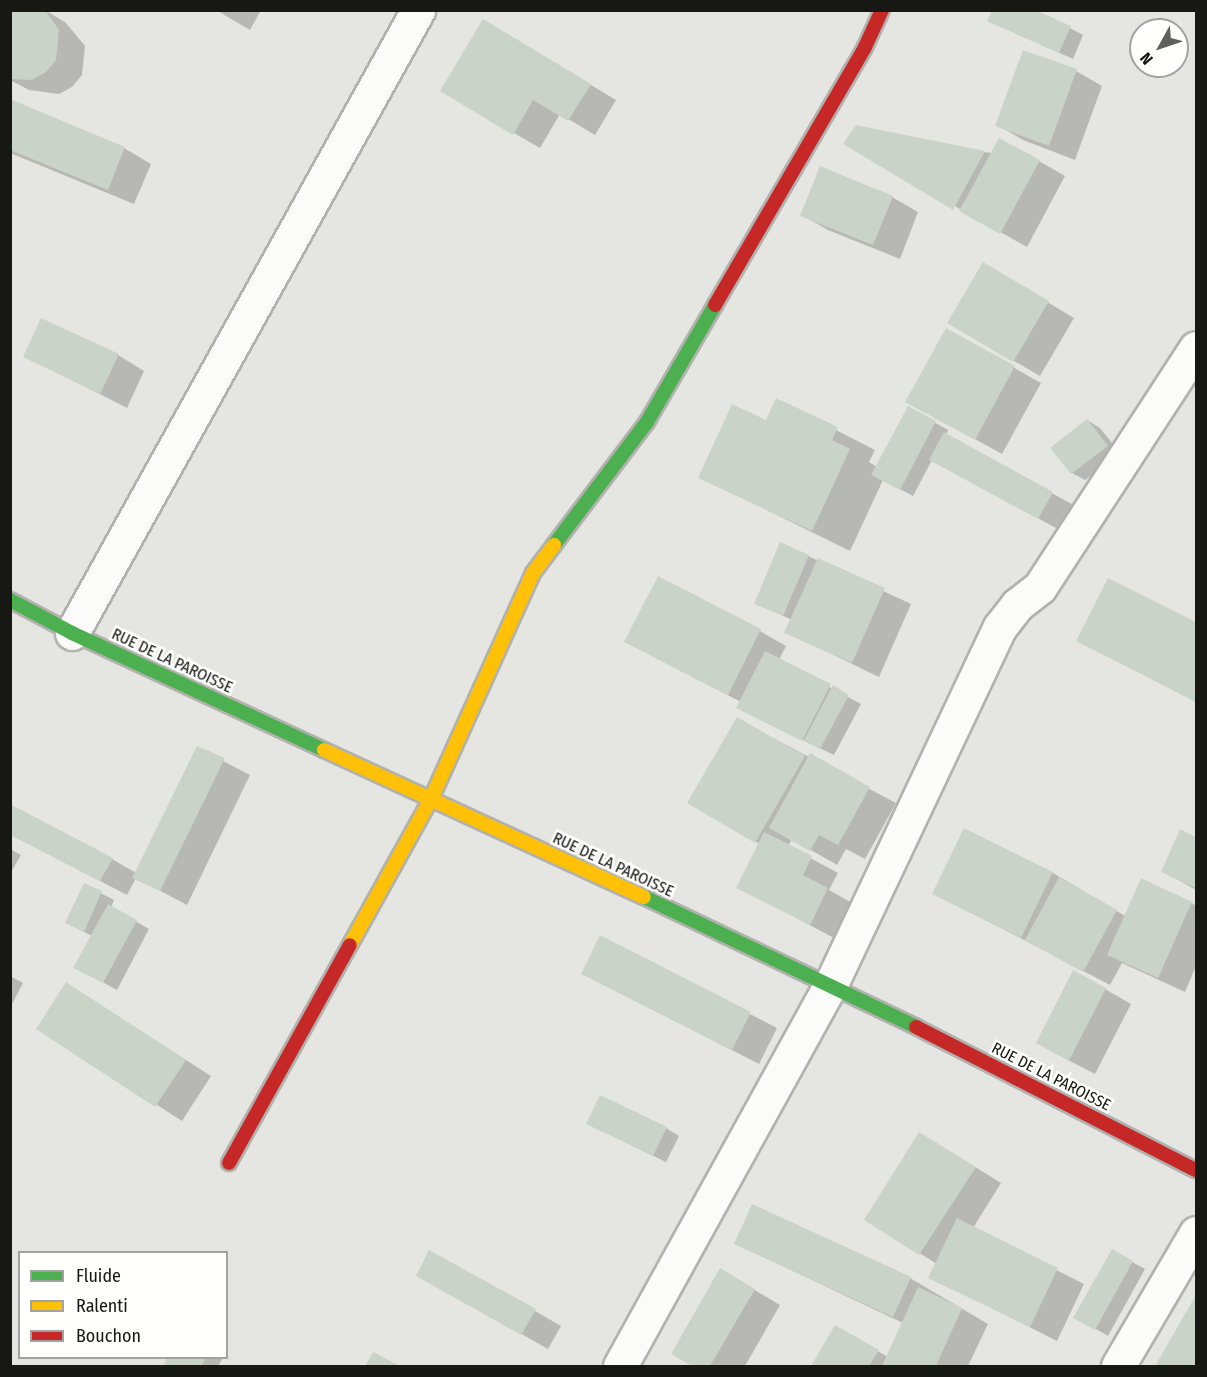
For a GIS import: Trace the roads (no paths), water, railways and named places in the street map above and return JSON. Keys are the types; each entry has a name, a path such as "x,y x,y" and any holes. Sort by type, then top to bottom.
{"street":[{"path":"72,633 418,10"},
{"path":"229,1163 431,799 533,573 647,422 865,47 882,10"},
{"path":"620,1366 831,984 1000,627 1017,605 1040,587 1197,348"},
{"name":"RUE DE LA PAROISSE","path":"10,600 72,633 831,984 1197,1170"},
{"path":"1118,1366 1197,1233"}]}
